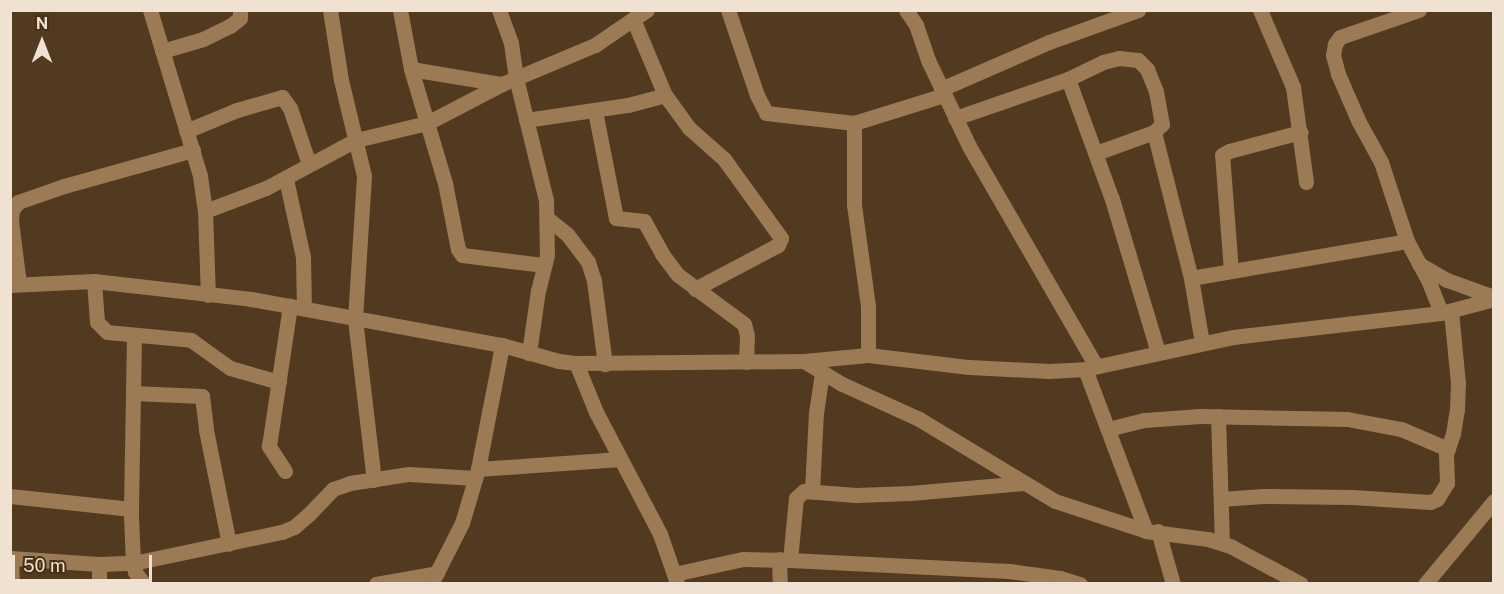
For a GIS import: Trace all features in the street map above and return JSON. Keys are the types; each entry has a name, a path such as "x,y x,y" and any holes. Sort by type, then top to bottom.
{"street":[{"path":"150,10 200,176 205,211 208,295"},
{"path":"162,51 203,39 230,26 240,18 240,10"},
{"path":"330,10 341,80 364,176 355,319 374,480"},
{"path":"400,10 411,69 445,183 458,249 462,255 544,265"},
{"path":"205,211 245,198 286,179 309,164 356,140 427,123 509,81 595,45 647,10"},
{"path":"728,10 757,95 766,113 854,123 942,92 1049,42 1137,10"},
{"path":"906,10 916,25 942,92 955,118 1090,368 1108,429 1173,584"},
{"path":"1260,10 1290,76 1301,132 1306,182"},
{"path":"1221,500 1263,496 1352,497 1433,502 1442,495 1446,486 1448,449 1455,427 1458,383 1446,312 1407,241 1381,162 1338,74 1334,49 1340,37 1419,10"},
{"path":"500,11 511,43 509,81 526,120 544,194 547,218 544,265 529,353"},
{"path":"633,19 665,95 689,129 724,159 781,240 771,249 695,289"},
{"path":"955,118 1068,79 1103,62 1119,58 1133,58 1142,62 1156,91 1163,116 1161,127 1154,132 1096,153"},
{"path":"411,69 509,81"},
{"path":"1068,79 1096,153 1158,352"},
{"path":"526,120 595,111 665,95"},
{"path":"186,131 237,110 282,97 290,108 309,164"},
{"path":"595,111 616,218 641,220 646,223 669,265 695,289 746,327 746,362"},
{"path":"854,123 854,205 868,306 868,355"},
{"path":"1154,132 1191,278 1202,343"},
{"path":"1231,271 1222,155 1229,150 1260,145 1301,132"},
{"path":"193,150 64,186 18,202 12,210 11,221 15,285 94,281 297,307 502,345 576,363 804,362 868,355 1006,370 1090,368 1233,337 1446,312 1494,298"},
{"path":"285,471 269,446 279,382 297,307 303,257 286,179"},
{"path":"547,218 567,234 588,262 594,281 605,364"},
{"path":"1191,278 1407,241"},
{"path":"1419,264 1447,280 1494,298"},
{"path":"94,281 99,327 113,334 191,340 230,368 279,382"},
{"path":"134,336 131,509 135,572 144,584"},
{"path":"376,584 434,578 462,523 476,474 502,345"},
{"path":"804,362 822,373 920,419 1055,501 1152,531 1222,543 1301,584"},
{"path":"576,363 584,387 660,534 675,581 743,559 959,568 1080,584"},
{"path":"812,491 816,413 822,373"},
{"path":"134,393 202,396 206,430 229,544"},
{"path":"1108,429 1145,420 1218,416 1370,422 1401,429 1448,449"},
{"path":"1218,416 1222,543"},
{"path":"12,584 11,558 99,564 134,563 229,544 294,527 336,487 409,474 476,474 620,459"},
{"path":"780,584 796,498 804,491 856,495 911,493 1024,483"},
{"path":"10,496 131,509"},
{"path":"1425,584 1494,501"},
{"path":"99,564 99,584"}]}
